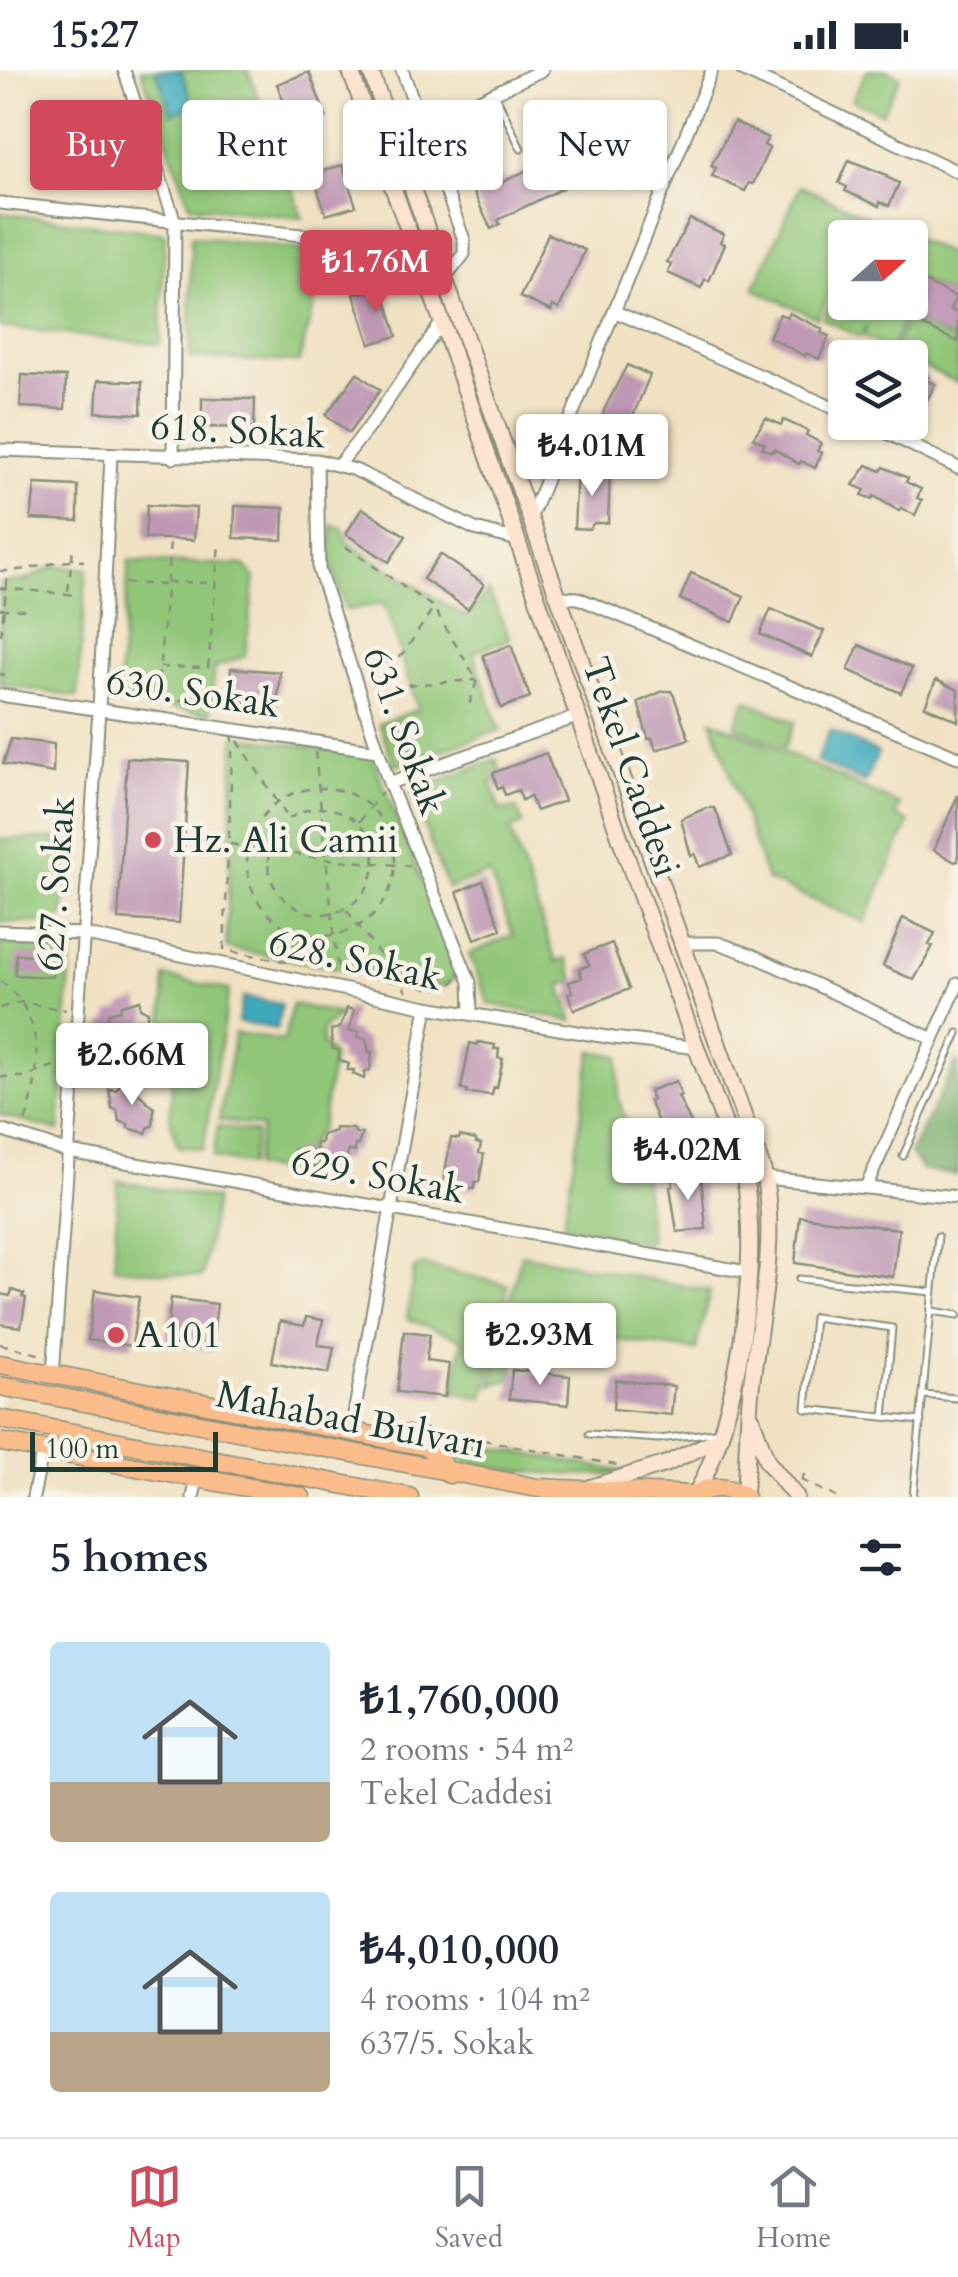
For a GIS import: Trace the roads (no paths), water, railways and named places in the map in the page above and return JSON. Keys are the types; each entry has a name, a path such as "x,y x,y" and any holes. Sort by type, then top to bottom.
{"main road":[{"name":"Tekel Caddesi","path":"350,70 442,322 627,858 745,1180 750,1214 735,1380 722,1433 693,1495"},
{"path":"370,70 765,1178 770,1210 768,1265 749,1405 744,1497"},
{"path":"0,1364 54,1368 425,1446 434,1452 448,1474"},
{"name":"Mahabad Bulvarı","path":"0,1386 346,1450 448,1474 538,1488 693,1495 724,1488 744,1497"},
{"path":"749,1405 767,1461 796,1497"},
{"name":"Mahabad Bulvarı","path":"0,1419 409,1497"},
{"path":"582,1490 666,1464 722,1433"},
{"path":"0,1442 302,1497"}],"street":[{"path":"124,70 174,222 173,458"},
{"path":"402,70 413,100"},
{"path":"479,100 523,74 542,70"},
{"path":"530,519 712,70"},
{"path":"742,70 958,172"},
{"path":"445,278 464,254 464,240 446,190"},
{"path":"0,203 358,241 412,237"},
{"path":"616,312 828,406"},
{"path":"339,465 376,419 442,322"},
{"path":"901,440 958,468"},
{"name":"618. Sokak","path":"0,450 317,460 403,492 475,529 518,540"},
{"name":"627. Sokak","path":"54,1368 99,710 111,455"},
{"name":"631. Sokak","path":"317,460 319,570 388,785 470,982 471,1013"},
{"path":"561,597 578,598 958,756"},
{"name":"630. Sokak","path":"0,695 378,751"},
{"path":"388,785 580,716"},
{"name":"628. Sokak","path":"0,931 82,934 421,1006 698,1048"},
{"path":"680,943 718,943 752,955 933,1039"},
{"path":"866,1187 957,988"},
{"path":"351,1432 392,1209 421,1006"},
{"name":"629. Sokak","path":"0,1130 68,1152 747,1272"},
{"path":"765,1178 958,1197"},
{"path":"33,1497 43,1449"},
{"path":"194,1497 198,1476"}],"lane":[{"path":"494,93 521,148"},
{"path":"903,1156 958,1033"},
{"path":"913,1497 938,1236"},
{"path":"799,1279 934,1292"},
{"path":"932,1311 958,1315"},
{"path":"884,1417 892,1328 814,1318 806,1409 921,1421"},
{"path":"924,1396 956,1398"},
{"path":"589,1434 660,1440 722,1433"}],"water":[{"path":"181,70 192,100 182,100 182,110 172,114 156,71"},
{"path":"830,730 878,753 865,783 816,761"},
{"path":"243,997 281,1004 277,1029 238,1022"}],"place":[{"name":"Hz. Ali Camii","path":"153,840"},
{"name":"A101","path":"116,1335"}]}
